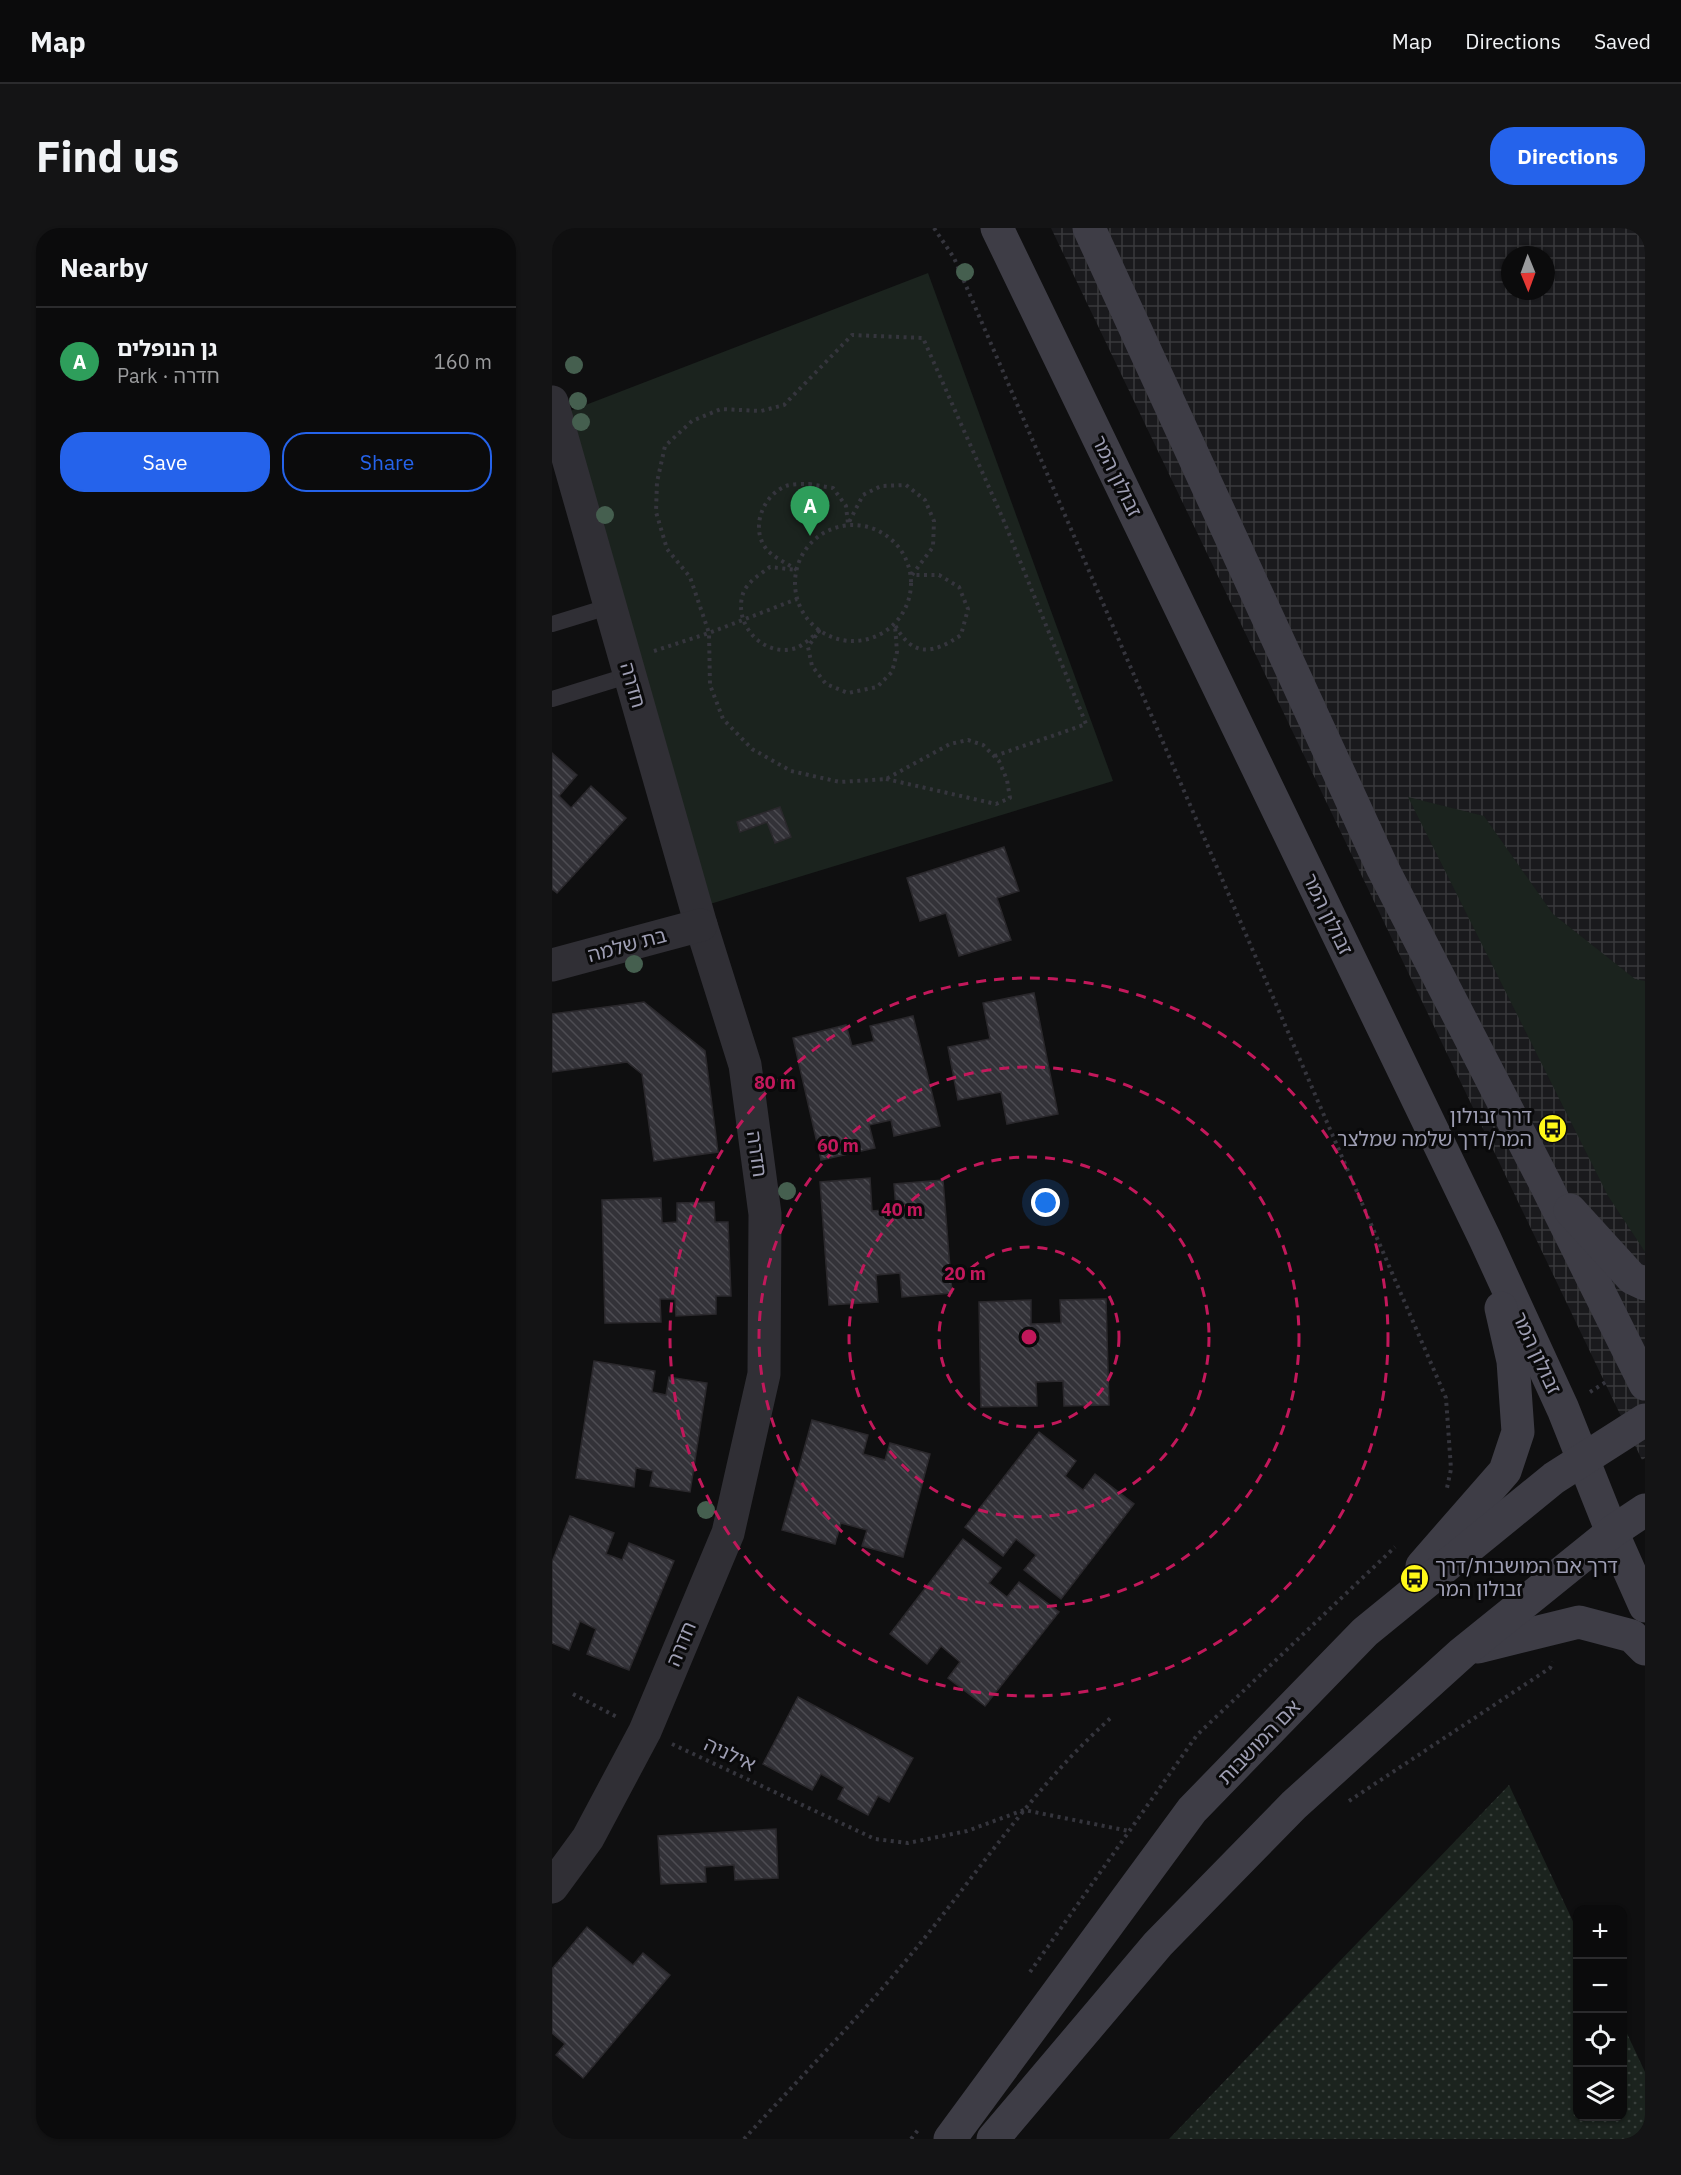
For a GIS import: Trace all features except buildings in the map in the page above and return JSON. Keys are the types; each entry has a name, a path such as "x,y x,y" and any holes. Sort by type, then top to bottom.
{"main road":[{"name":"זבולון המר","path":"997,228 1485,1239 1563,1409 1612,1533 1645,1606"},
{"path":"1089,228 1383,869 1545,1183 1645,1384"},
{"path":"1545,1183 1632,1278 1645,1284"},
{"path":"1365,1632 1505,1471 1518,1432 1513,1361 1485,1239"},
{"name":"אם המושבות","path":"950,2139 1192,1810 1365,1632 1554,1478 1645,1420"},
{"path":"993,2139 1158,1944 1294,1805 1462,1653 1612,1533 1645,1510"},
{"path":"1462,1653 1497,1640 1579,1622 1632,1636 1645,1649"}],"street":[{"name":"חדרה","path":"552,402 746,1076 765,1214 764,1374 728,1533 645,1731 588,1838 552,1887"},
{"name":"בת שלמה","path":"552,965 701,925"}],"lane":[{"path":"552,624 611,606"},
{"path":"552,699 628,667"}],"path":[{"path":"934,228 954,258 1446,1398 1451,1468 1447,1490"},
{"path":"886,779 950,744 968,740 983,745 995,756 1007,780 1010,798 996,804 886,779 840,782 791,771 752,749 723,719 710,685 709,633 690,578 667,549 656,512 657,482 665,446 692,421 721,410 761,411 784,405 852,335 923,338 1003,519 1086,724 995,756"},
{"path":"797,570 768,551 760,530 760,510 771,496 786,486 809,484 833,488 846,506 848,524"},
{"path":"848,524 862,495 881,486 906,486 925,500 934,521 933,547 912,575"},
{"path":"848,524 868,526 893,540 906,556 912,575 911,596 904,614 895,625 878,636 858,642 838,640 819,631 806,618 797,599 794,579 800,559 811,542 828,530 848,524"},
{"path":"797,570 770,567 752,580 742,597 743,620 753,636 766,647 796,648 819,631"},
{"path":"895,625 904,641 916,649 944,646 961,635 968,609 959,587 939,575 912,575"},
{"path":"628,667 797,599"},
{"path":"819,631 808,647 812,666 826,684 848,693 877,687 892,672 897,652 895,625"},
{"path":"1341,1806 1550,1668 1556,1658"},
{"name":"אילניה","path":"573,1694 645,1731 875,1839 908,1843 967,1831 1024,1810"},
{"path":"744,2139 898,1970 1024,1810 1079,1746 1113,1716"},
{"path":"1024,1810 1129,1831"}],"shaded area":[{"path":"1051,228 1645,228 1645,1458 1642,1460"},
{"path":"928,273 1113,781 697,908 557,416"},
{"path":"1408,797 1484,816 1553,914 1635,979 1645,981 1645,1252 1608,1196"},
{"path":"1509,1785 1573,1921 1573,2121 1627,2121 1627,2034 1645,2072 1645,2139 1169,2139"}],"place":[{"name":"גן הנופלים","path":"810,536"},
{"name":"דרך זבולון המר/דרך שלמה שמלצר","path":"1553,1128"},
{"name":"דרך אם המושבות/דרך זבולון המר","path":"1414,1578"}]}
